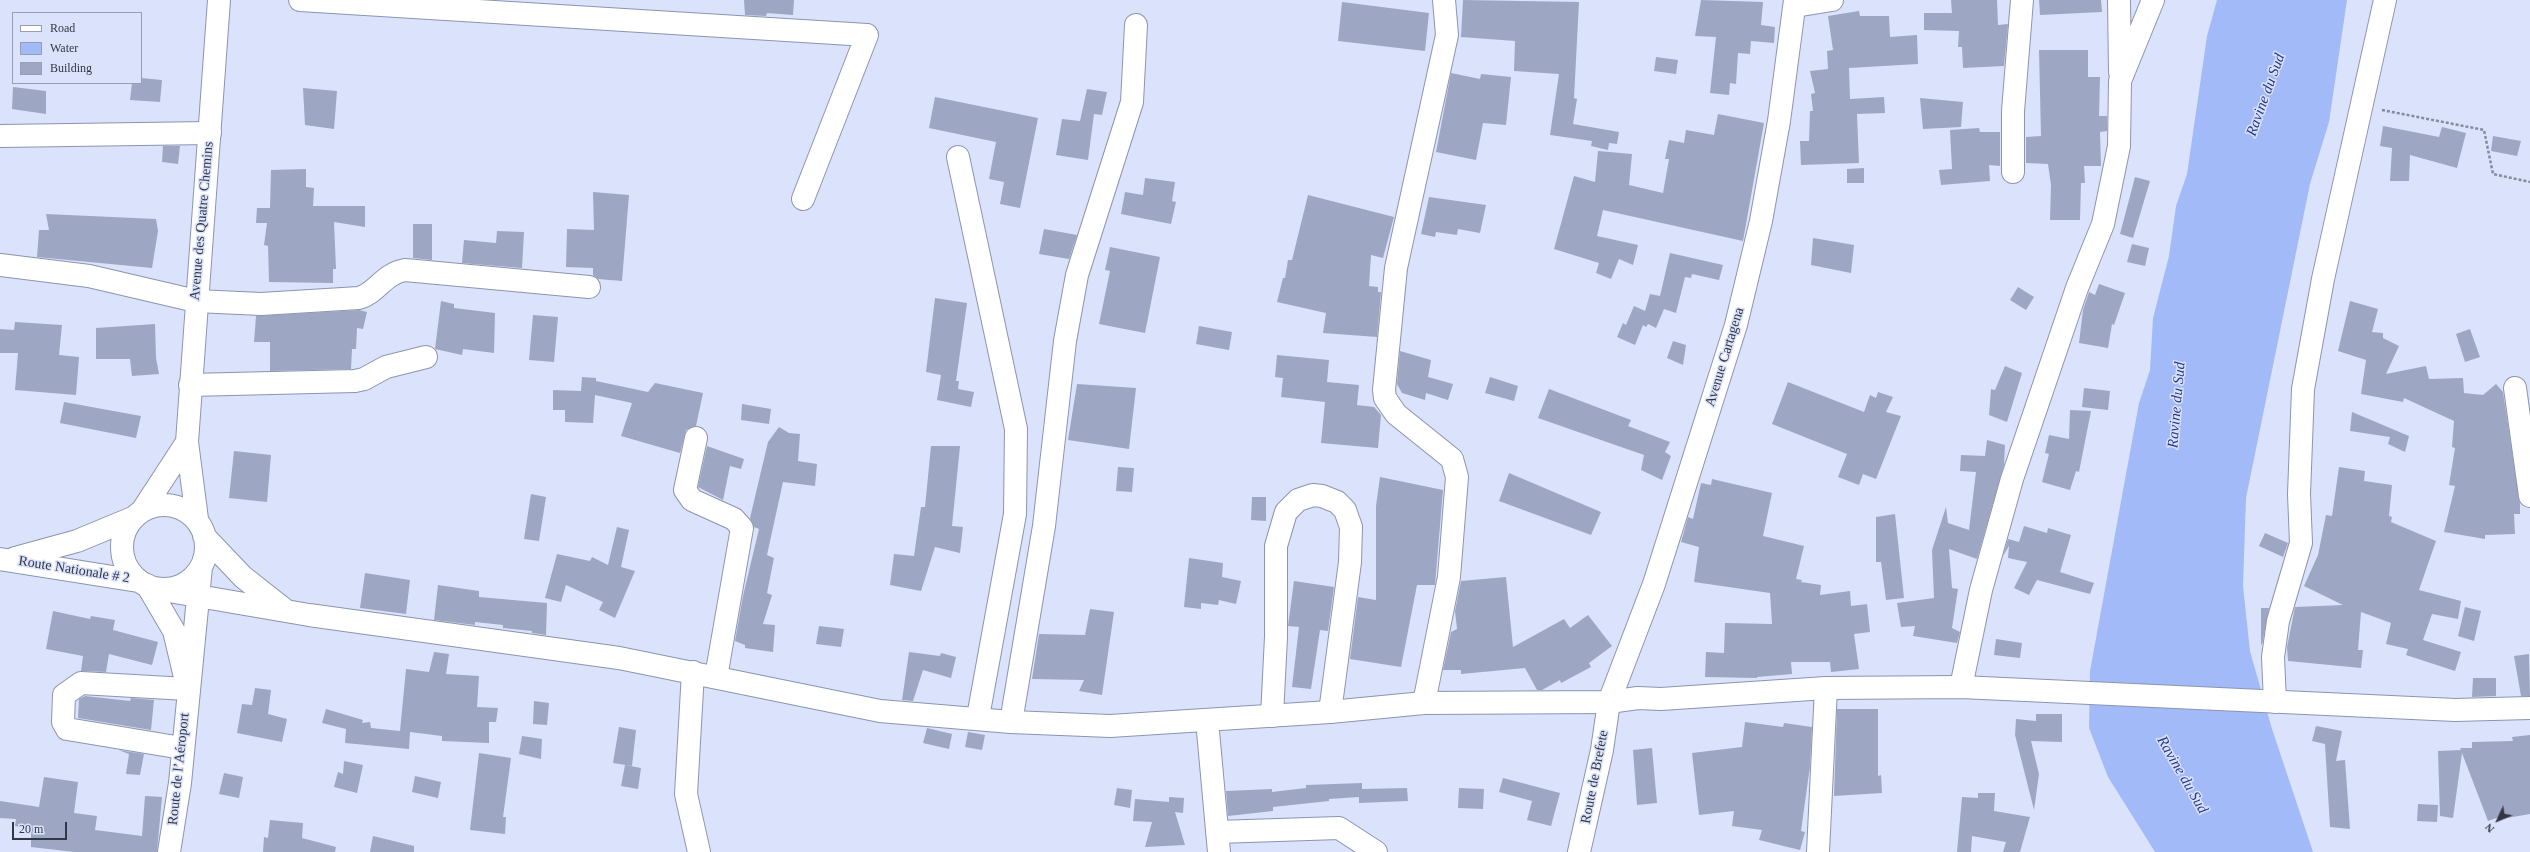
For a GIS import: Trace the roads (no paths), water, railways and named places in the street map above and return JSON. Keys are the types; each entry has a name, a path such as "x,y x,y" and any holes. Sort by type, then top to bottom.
{"street":[{"name":"Avenue des Quatre Chemins","path":"201,527 187,442 196,301 219,0"},
{"path":"300,0 867,35 803,199"},
{"path":"1424,703 1449,577 1457,477 1452,459 1396,414 1385,398 1384,390 1396,268 1447,35 1444,0"},
{"path":"1795,3 1832,0"},
{"path":"2013,172 2013,111 2022,0"},
{"path":"1961,687 1981,590 2012,479 2077,288 2103,224 2119,146 2119,0"},
{"path":"2120,81 2153,0"},
{"path":"2275,702 2273,657 2278,621 2301,543 2299,494 2303,389 2323,279 2385,0"},
{"name":"Avenue Cartagena","path":"1609,702 1654,584 1736,325 1761,221 1779,121 1795,3"},
{"path":"1012,722 1044,526 1066,334 1078,275 1132,102 1136,25"},
{"path":"0,136 210,132"},
{"path":"958,157 1016,429 1015,514 978,718"},
{"path":"0,265 89,276 196,301 261,304 359,298 367,294 390,274 405,270 589,286"},
{"path":"190,385 355,381 364,379 386,367 426,357"},
{"path":"2515,388 2530,496"},
{"path":"696,438 685,490 687,495 692,500 734,519 742,528 716,677"},
{"path":"187,442 138,514 128,524 122,544 123,554 128,570 147,585 198,597 286,611 619,658 880,711 1012,722 1110,726 1330,712 1424,703 1609,702 1638,698 1661,699 1826,688 1961,687 2455,710 2530,708"},
{"path":"1272,716 1276,637 1276,546 1286,512 1298,500 1314,495 1322,496 1337,502 1345,510 1352,527 1350,562 1330,712"},
{"path":"138,514 160,505 169,505 188,512 243,578 286,611"},
{"name":"Route Nationale # 2","path":"5,560 77,541 138,514"},
{"path":"147,585 182,584 190,580 201,567 205,552 201,527"},
{"name":"Route Nationale # 2","path":"5,560 147,585"},
{"name":"Route de l’Aéroport","path":"168,852 180,783 182,748 201,567"},
{"name":"Route de l’Aéroport","path":"147,585 174,632 188,688"},
{"path":"693,672 686,794 699,852"},
{"path":"182,748 67,729 63,722 64,695 81,683 188,688"},
{"path":"1818,852 1826,688"},
{"name":"Route de Brefete","path":"1579,852 1602,750 1609,702"},
{"path":"1207,720 1218,842 1339,828 1376,852"}],"water":[{"name":"Ravine du Sud","path":"2217,0 2347,0 2329,122 2310,184 2246,498 2243,586 2250,651 2272,729 2313,852 2155,852 2108,777 2089,728 2090,671 2139,403 2150,370 2153,318 2169,256 2176,206 2187,174 2207,36"}]}
